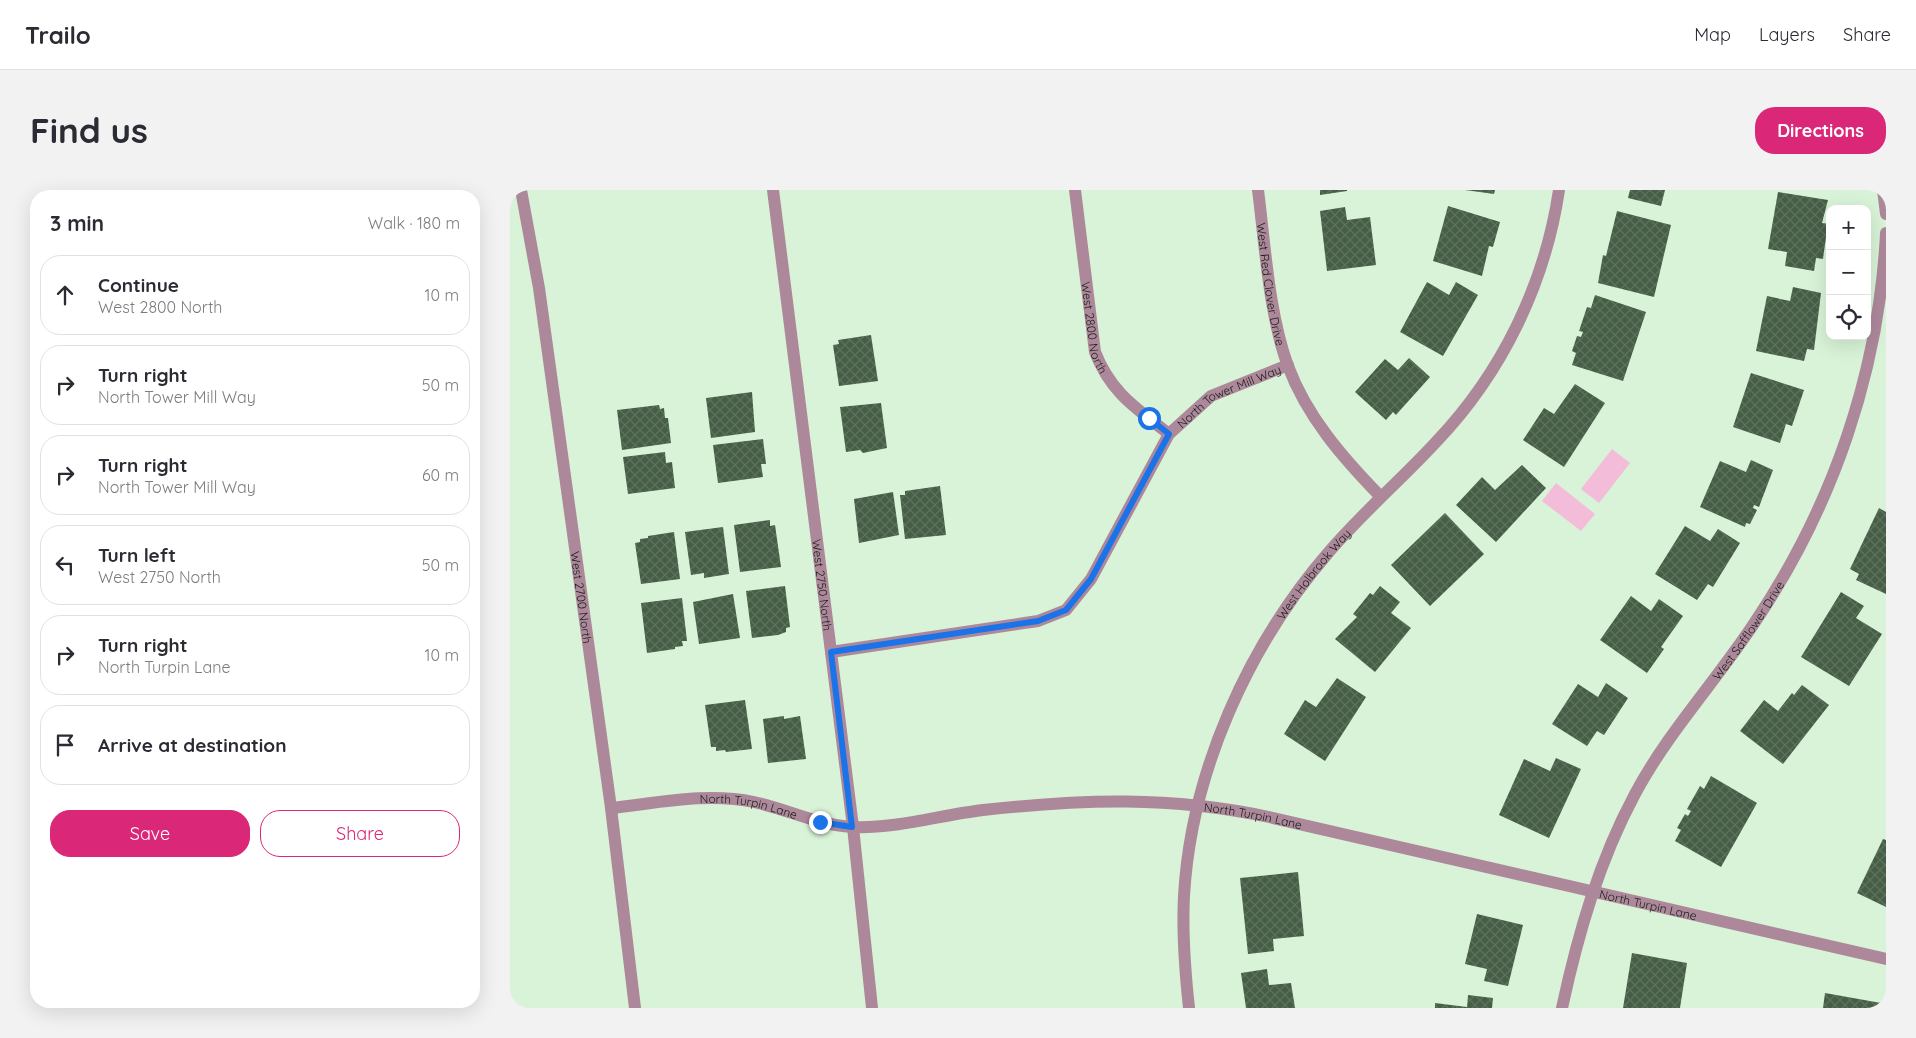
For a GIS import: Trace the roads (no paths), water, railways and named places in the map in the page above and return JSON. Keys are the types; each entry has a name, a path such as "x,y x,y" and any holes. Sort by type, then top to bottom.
{"street":[{"name":"West 2700 North","path":"521,190 539,288 611,808 635,1008"},
{"name":"West 2750 North","path":"773,190 831,652 872,1008"},
{"name":"West 2800 North","path":"1075,190 1095,352 1103,373 1117,392 1169,434"},
{"name":"West Red Clover Drive","path":"1258,190 1273,306 1288,365 1311,411 1331,442 1380,496"},
{"name":"West Holbrook Way","path":"1189,1008 1184,966 1184,894 1198,806 1219,740 1234,702 1252,665 1300,588 1328,553 1380,496 1436,442 1463,411 1487,378 1508,342 1538,279 1548,246 1559,190"},
{"path":"1883,190 1886,214"},
{"name":"West Safflower Drive","path":"1562,1008 1572,961 1592,892 1622,819 1651,766 1768,602 1820,509 1852,424 1864,379 1880,296 1886,233"},
{"name":"North Tower Mill Way","path":"831,652 1038,621 1066,610 1091,579 1169,434 1211,396 1288,365"},
{"name":"North Turpin Lane","path":"611,808 691,799 732,799 776,808 815,821 852,827 882,826 968,812 1082,802 1155,801 1198,806 1269,817 1886,959"}]}
